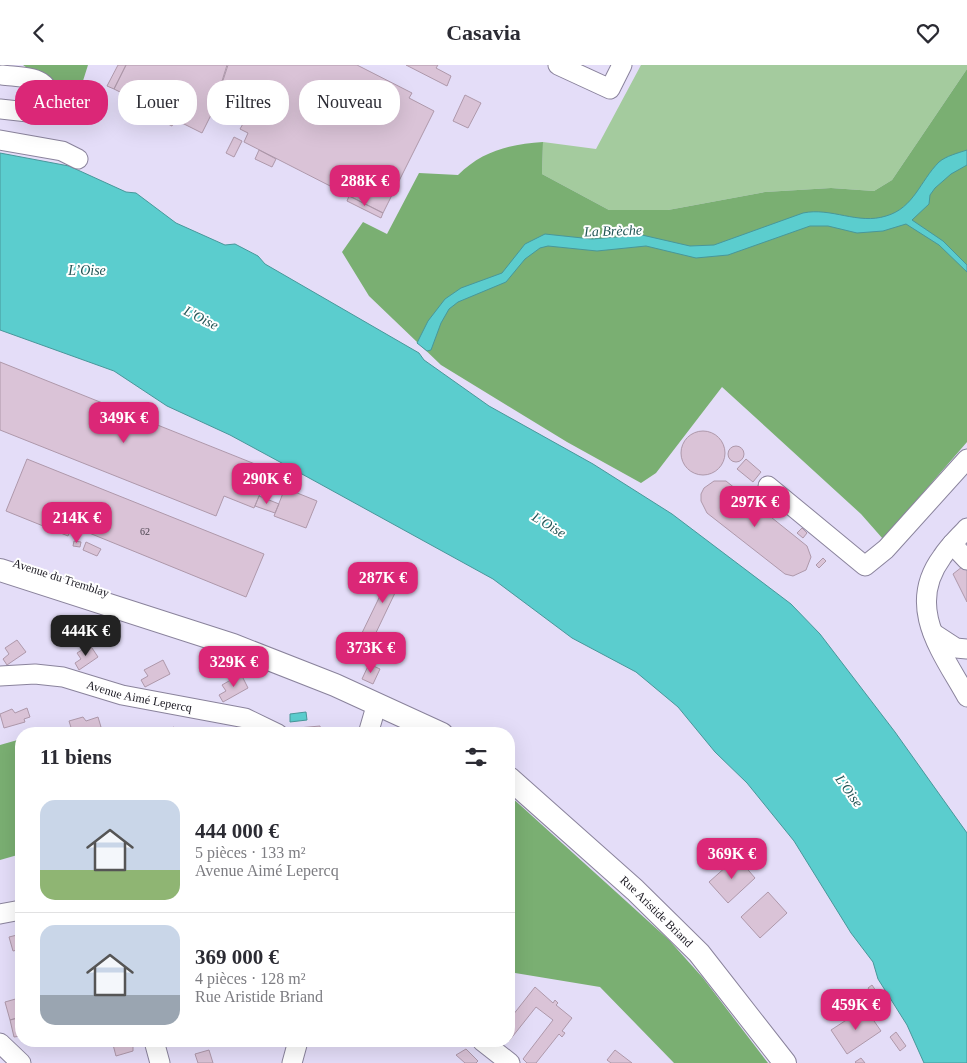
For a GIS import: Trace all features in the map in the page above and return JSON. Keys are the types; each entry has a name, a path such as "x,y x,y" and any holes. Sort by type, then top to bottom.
{"main road":[{"name":"Avenue du Tremblay","path":"0,558 83,583 377,703"},
{"name":"Avenue du Tremblay","path":"0,570 233,645"},
{"path":"377,703 427,727"},
{"name":"Rue Aristide Briand","path":"515,783 635,890 699,953 785,1063"}],"street":[{"path":"558,65 610,89 622,65"},
{"path":"0,109 37,113 46,109 50,97 47,87 39,80 2,75"},
{"path":"0,140 62,151 78,159"},
{"path":"768,486 864,566 886,549 967,459"},
{"path":"967,527 941,557 928,582 925,607 930,631 967,697"},
{"path":"952,544 967,560"},
{"path":"930,631 956,648 967,649"},
{"name":"Avenue Aimé Lepercq","path":"0,676 34,674 63,677 122,695 245,718 264,727"},
{"path":"370,727 377,703"},
{"path":"0,914 15,911"},
{"path":"0,1043 21,1063"},
{"path":"156,1047 160,1063"},
{"path":"292,1063 296,1047"},
{"path":"490,1047 510,1063"}],"shaded area":[{"path":"23,65 88,65 83,80 44,80"},
{"path":"641,65 967,65 967,69 892,180 874,191 831,188 765,192 668,210 609,210 542,174 543,142 596,149"},
{"path":"967,69 967,442 883,539 861,514 722,387 656,473 641,483 567,442 441,365 369,296 342,252 363,222 387,234 419,173 458,175 477,160 497,150 531,143 543,142 542,174 609,210 668,210 765,192 831,188 874,191 892,180"},
{"path":"15,741 15,856 0,860 0,745"},
{"path":"515,800 669,940 703,978 768,1063 674,1063 600,987 515,973"}],"water":[{"path":"967,150 967,165 951,174 935,188 930,195 929,204 912,220 943,241 967,265 967,272 939,245 906,224 883,231 857,233 828,226 810,226 728,255 696,258 646,246 597,251 548,246 540,248 525,259 506,282 458,302 449,309 441,323 431,350 427,351 417,343 428,321 445,299 461,288 502,273 525,244 545,234 592,239 642,235 690,246 714,245 803,213 824,212 876,218 896,212 903,207 939,162 949,156"},
{"name":"L’Oise","path":"0,153 69,166 126,192 136,193 176,223 225,245 235,244 258,256 265,264 419,353 424,360 489,406 593,464 672,514 791,604 820,634 895,732 967,833 967,1063 924,1063 907,1025 878,979 873,962 851,933 794,841 747,783 715,752 678,707 636,672 572,638 493,579 230,435 167,406 114,371 0,330"},
{"path":"306,712 307,720 290,722 290,714"}],"building":[{"path":"118,65 126,65 114,89 108,86"},
{"path":"126,65 227,65 222,80 207,80 207,123 202,133 186,125 197,125 197,80 118,80"},
{"path":"228,65 357,65 386,80 299,80 299,125 400,125 400,87 412,93 409,98 434,111 383,213 244,142 248,133 240,129 242,125 289,125 289,80 223,80"},
{"path":"406,65 438,65 436,68 451,76 447,86"},
{"path":"118,81 118,91 114,89"},
{"path":"465,95 481,103 468,128 453,121"},
{"path":"234,137 242,141 234,157 226,153"},
{"path":"259,150 276,159 272,167 255,159"},
{"path":"349,196 383,213 381,218 347,201"},
{"path":"0,362 270,470 254,508 224,496 216,516 0,430"},
{"path":"703,431 715,435 721,441 725,453 721,465 715,471 703,475 691,471 685,465 681,453 685,441 691,435"},
{"path":"736,446 744,454 736,462 728,454"},
{"path":"27,459 264,554 246,597 72,526 68,536 6,511"},
{"path":"746,459 761,472 753,482 737,469"},
{"path":"714,481 726,481 807,546 811,557 806,570 793,576 785,574 707,513 701,501 701,494 704,488"},
{"path":"285,488 317,501 306,528 274,516"},
{"path":"259,496 279,504 275,513 255,506"},
{"path":"802,528 807,533 803,538 797,533"},
{"path":"74,541 81,542 80,547 73,546"},
{"path":"86,542 101,549 97,556 83,550"},
{"path":"823,558 826,561 819,568 816,565"},
{"path":"967,563 967,602 953,574"},
{"path":"394,567 405,572 372,641 361,635"},
{"path":"17,640 26,652 7,665 3,659 9,654 5,648"},
{"path":"90,645 98,657 79,670 75,663 81,659 77,653"},
{"path":"163,660 170,674 145,687 141,680 148,676 144,670"},
{"path":"369,664 380,669 373,684 362,679"},
{"path":"241,674 248,688 223,702 219,695 226,691 222,685"},
{"path":"27,708 30,717 24,719 25,722 4,728 0,714 12,709 15,713"},
{"path":"83,717 86,721 98,717 101,727 71,727 69,721"},
{"path":"737,857 755,878 728,903 709,882"},
{"path":"768,892 787,913 760,938 741,917"},
{"path":"15,936 15,950 13,951 9,937"},
{"path":"872,985 888,1009 884,1012 868,988"},
{"path":"535,987 553,1003 555,1000 558,1003 556,1005 572,1018 562,1031 565,1033 562,1037 559,1034 536,1063 527,1063 523,1059 553,1020 536,1007 515,1033 515,1012"},
{"path":"15,999 15,1019 10,1020 5,1002"},
{"path":"865,1008 881,1031 847,1054 831,1030"},
{"path":"15,1019 15,1037 14,1037 10,1020"},
{"path":"896,1032 906,1046 900,1051 890,1037"},
{"path":"114,1047 133,1047 133,1051 116,1056"},
{"path":"466,1049 478,1061 476,1063 465,1063 456,1055"},
{"path":"209,1050 213,1063 198,1063 195,1054"},
{"path":"615,1050 632,1063 611,1063 607,1060"},
{"path":"861,1058 865,1063 855,1062"}],"water label":[{"name":"La Brèche","path":"613,231"},
{"name":"L'Oise","path":"201,318"},
{"name":"L'Oise","path":"549,525"},
{"name":"L'Oise","path":"849,791"}]}
